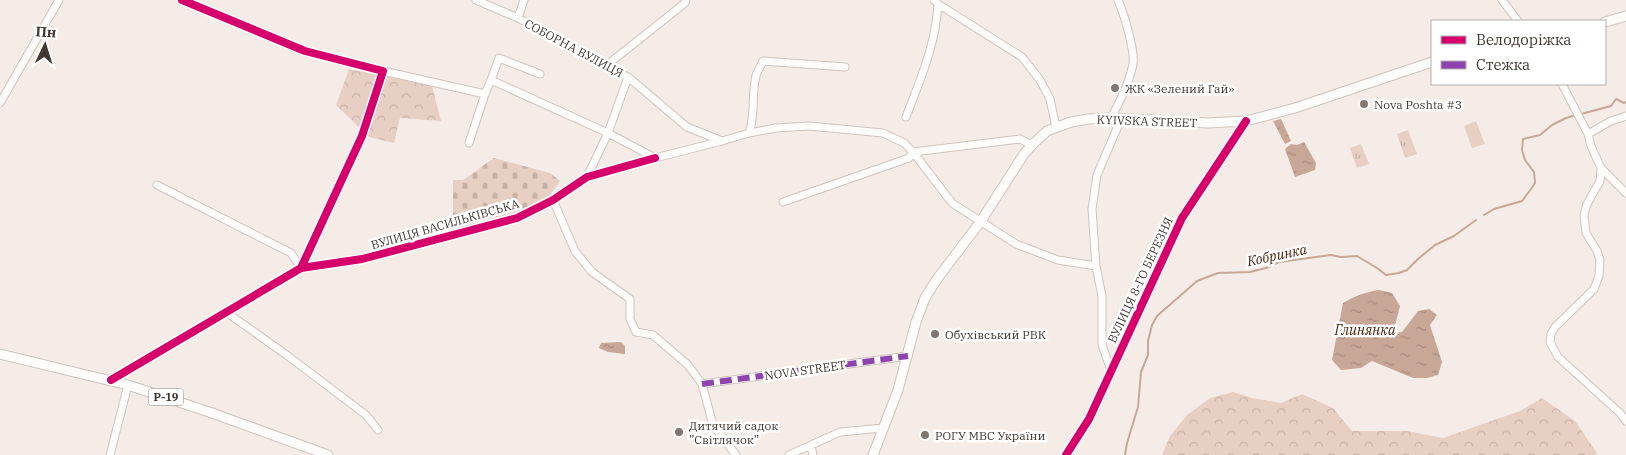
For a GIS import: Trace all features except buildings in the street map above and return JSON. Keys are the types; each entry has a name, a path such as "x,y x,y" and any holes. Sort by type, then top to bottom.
{"main road":[{"path":"1606,22 1626,16"},
{"name":"KYIVSKA STREET","path":"873,455 898,390 916,322 925,298 981,221 1024,154 1047,131 1071,122 1088,119 1111,118 1208,123 1246,121 1295,108 1431,62"},
{"name":"Р-19","path":"0,354 128,384 328,455"}],"street":[{"path":"0,104 59,0"},
{"path":"182,0 305,51 485,94"},
{"name":"СОБОРНА ВУЛИЦЯ","path":"476,0 518,18 628,77 608,134 587,176"},
{"name":"СОБОРНА ВУЛИЦЯ","path":"518,18 524,0"},
{"path":"607,65 685,3 686,0"},
{"path":"1111,118 1125,90 1133,62 1126,21 1118,0"},
{"path":"1502,0 1517,20"},
{"path":"906,117 927,61 937,23 936,2"},
{"path":"936,2 1022,56 1040,80 1050,99 1056,127"},
{"path":"468,143 499,58 540,74"},
{"path":"749,133 754,117 753,95 756,74 764,61 845,67"},
{"path":"301,268 362,136 383,71"},
{"path":"628,77 687,127 722,141"},
{"path":"491,80 655,158"},
{"path":"1563,85 1588,134 1601,168 1626,193"},
{"path":"1588,134 1611,121 1626,116"},
{"name":"ВУЛИЦЯ 8-ГО БЕРЕЗНЯ","path":"1111,370 1102,345 1102,296 1096,266 1092,209 1098,175 1121,119"},
{"name":"ВУЛИЦЯ 8-ГО БЕРЕЗНЯ","path":"1066,455 1089,419 1182,218 1246,121"},
{"path":"587,176 749,133 776,128 809,126 883,133 904,143 913,152 952,203 1016,244 1058,260 1096,266"},
{"path":"784,202 909,158 913,152 1020,139 1032,145"},
{"path":"1601,168 1600,181 1587,204 1584,215 1586,233 1600,260 1599,276 1594,290 1555,327 1551,334 1550,342 1558,357 1614,407 1626,421"},
{"name":"ВУЛИЦЯ ВАСИЛЬКІВСЬКА","path":"111,380 301,268 362,259 517,218 553,200 587,176"},
{"path":"157,185 291,253 301,268"},
{"path":"553,200 575,250 592,272 630,299 630,319 636,332 653,335 675,352 688,365 702,384 713,425 736,455"},
{"path":"226,312 366,415 378,430"},
{"name":"NOVA STREET","path":"702,384 908,356"},
{"path":"110,455 128,384"},
{"path":"789,455 840,432 883,428"},
{"path":"810,445 812,455"}],"green space":[{"path":"349,69 432,86 441,121 400,118 394,143 369,137 336,105"},
{"path":"1476,121 1485,144 1472,148 1464,126"},
{"path":"1408,130 1417,154 1405,158 1397,134"},
{"path":"1361,144 1369,164 1357,168 1350,148"},
{"path":"494,158 550,173 560,181 548,198 514,213 478,221 475,224 453,230 453,180 463,180"},
{"path":"1233,392 1252,398 1281,403 1302,394 1333,408 1352,431 1407,431 1443,438 1520,411 1542,398 1575,421 1597,453 1595,455 1162,455 1170,436 1187,415 1210,398"}],"water":[{"path":"1281,119 1291,141 1285,144 1273,121"},
{"path":"1304,142 1316,163 1315,170 1295,177 1285,149 1291,144 1297,145"},
{"name":"Глинянка","path":"1379,290 1392,293 1400,306 1393,333 1402,332 1418,311 1429,309 1437,315 1430,325 1442,362 1438,375 1427,378 1413,378 1372,361 1361,368 1341,370 1332,360 1343,303 1360,295"},
{"path":"621,342 625,346 625,354 608,352 599,348 601,343"}],"waterway":[{"name":"Кобринка","path":"1581,114 1611,106 1616,99 1624,103 1626,102"},
{"name":"Кобринка","path":"1484,215 1494,209 1522,201 1535,183 1534,172 1525,160 1522,150 1523,139 1540,135 1552,125 1576,115"},
{"name":"Кобринка","path":"1125,455 1138,407 1141,372 1148,355 1148,341 1152,325 1157,316 1197,281 1218,273 1250,272 1279,262 1331,255 1341,257 1357,256 1386,275 1399,273 1407,270 1435,245 1454,236 1476,220"}],"marked path":[{"path":"702,384 908,356"}],"cycle path":[{"path":"182,0 305,51 383,71 362,136 301,268"},
{"path":"1066,455 1089,419 1182,218 1246,121"},
{"path":"111,380 301,268 362,259 517,218 553,200 587,177 655,158"}],"place":[{"name":"ЖК «Зелений Гай»","path":"1115,88"},
{"name":"Nova Poshta #3","path":"1364,104"},
{"name":"Обухівський РВК","path":"935,334"},
{"name":"Дитячий садок ”Світлячок”","path":"679,432"},
{"name":"РОГУ МВС України","path":"925,435"}]}
